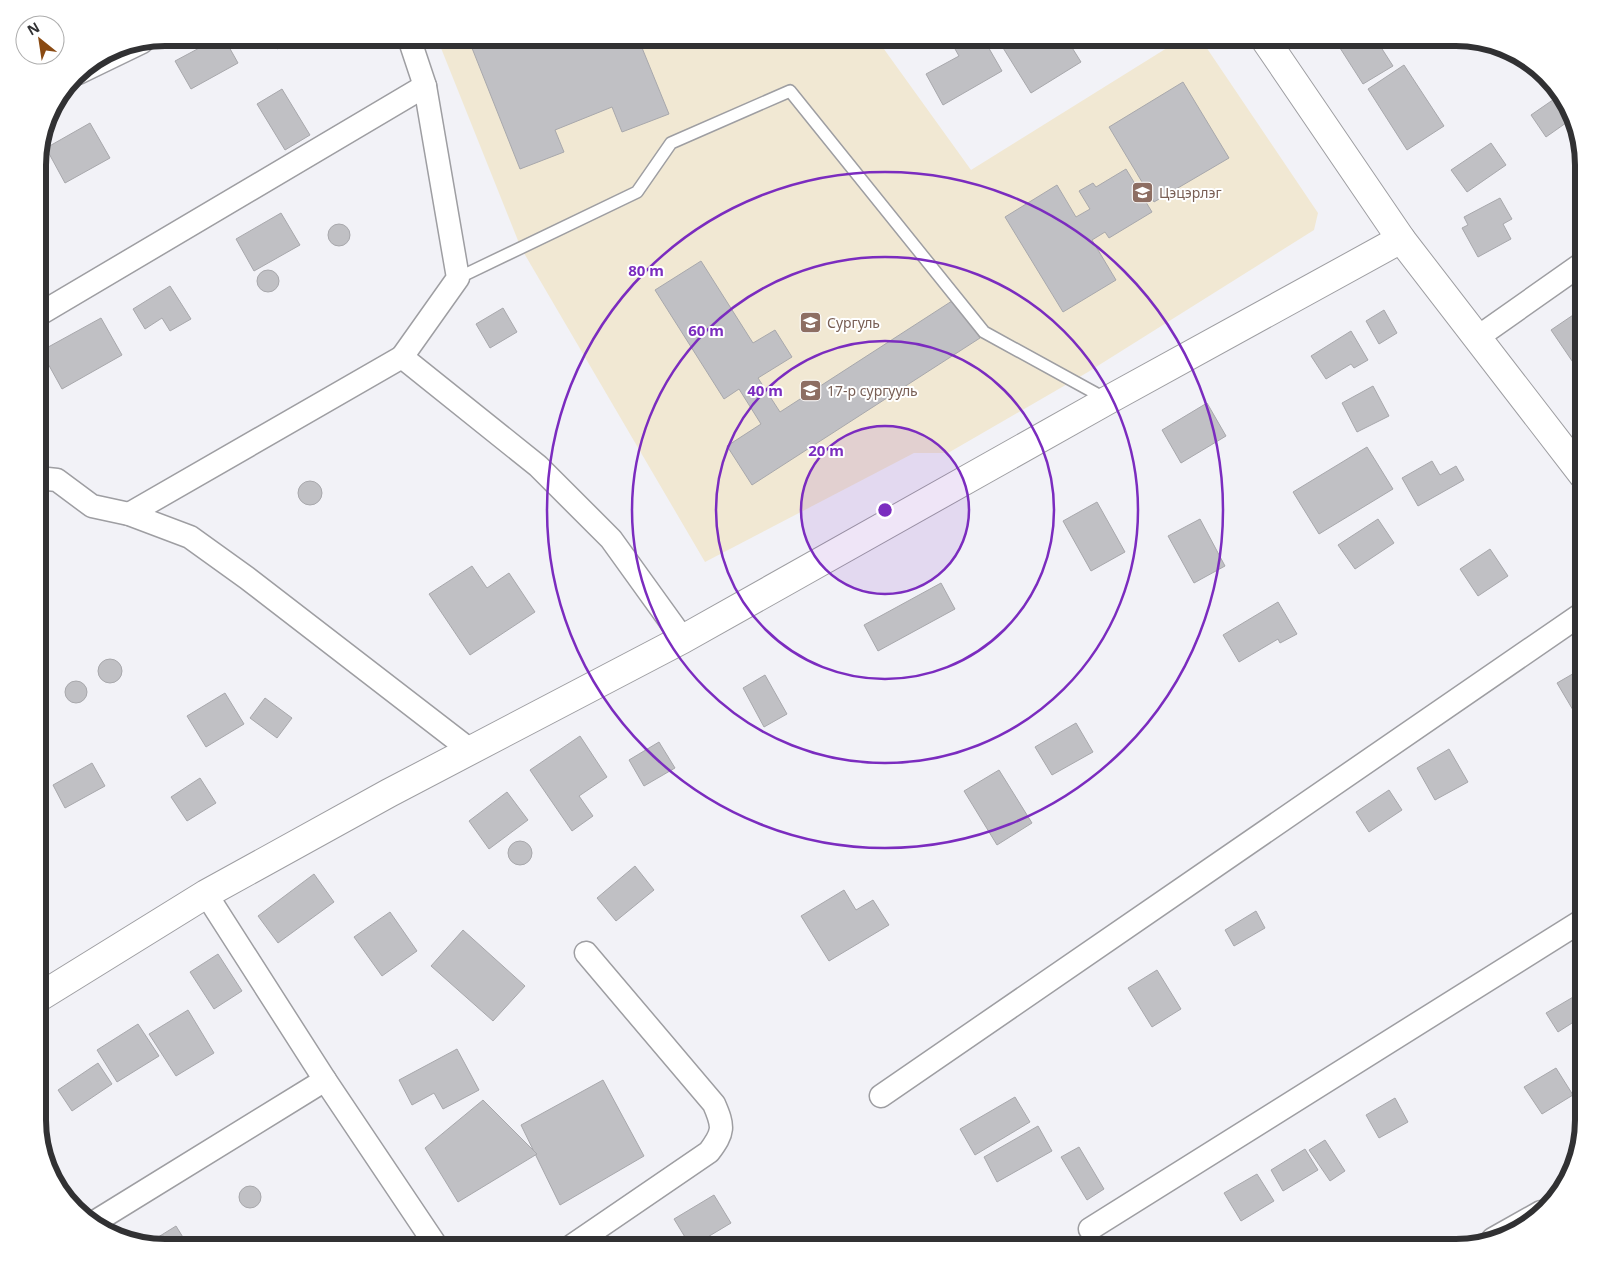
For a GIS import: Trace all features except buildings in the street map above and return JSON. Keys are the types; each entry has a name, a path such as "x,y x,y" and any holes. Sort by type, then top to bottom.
{"street":[{"path":"1270,46 1401,239 1575,463"},
{"path":"129,514 402,357 458,278 425,86 412,47"},
{"path":"47,311 425,86"},
{"path":"47,992 206,894 470,750 683,639 1108,400 1401,239"},
{"path":"1478,337 1575,269"},
{"path":"402,357 538,466 611,539 683,639"},
{"path":"47,479 57,480 92,506 129,514 190,537 247,578 470,750"},
{"path":"881,1096 1575,619"},
{"path":"206,894 325,1080 431,1239"},
{"path":"1090,1229 1575,926"},
{"path":"583,1239 709,1152 718,1140 723,1125 714,1104 586,953"},
{"path":"99,1219 325,1080"}],"lane":[{"path":"458,278 638,192 671,143 790,91 984,332 1108,400"}],"shaded area":[{"name":"Сургуль","path":"882,46 971,170 1170,46 1206,46 1318,213 1314,230 1088,372 948,453 914,453 705,562 521,248 441,47"}],"place":[{"name":"Цэцэрлэг","path":"1143,192"},
{"name":"Сургуль","path":"811,322"},
{"name":"17-р сургууль","path":"811,390"}]}
